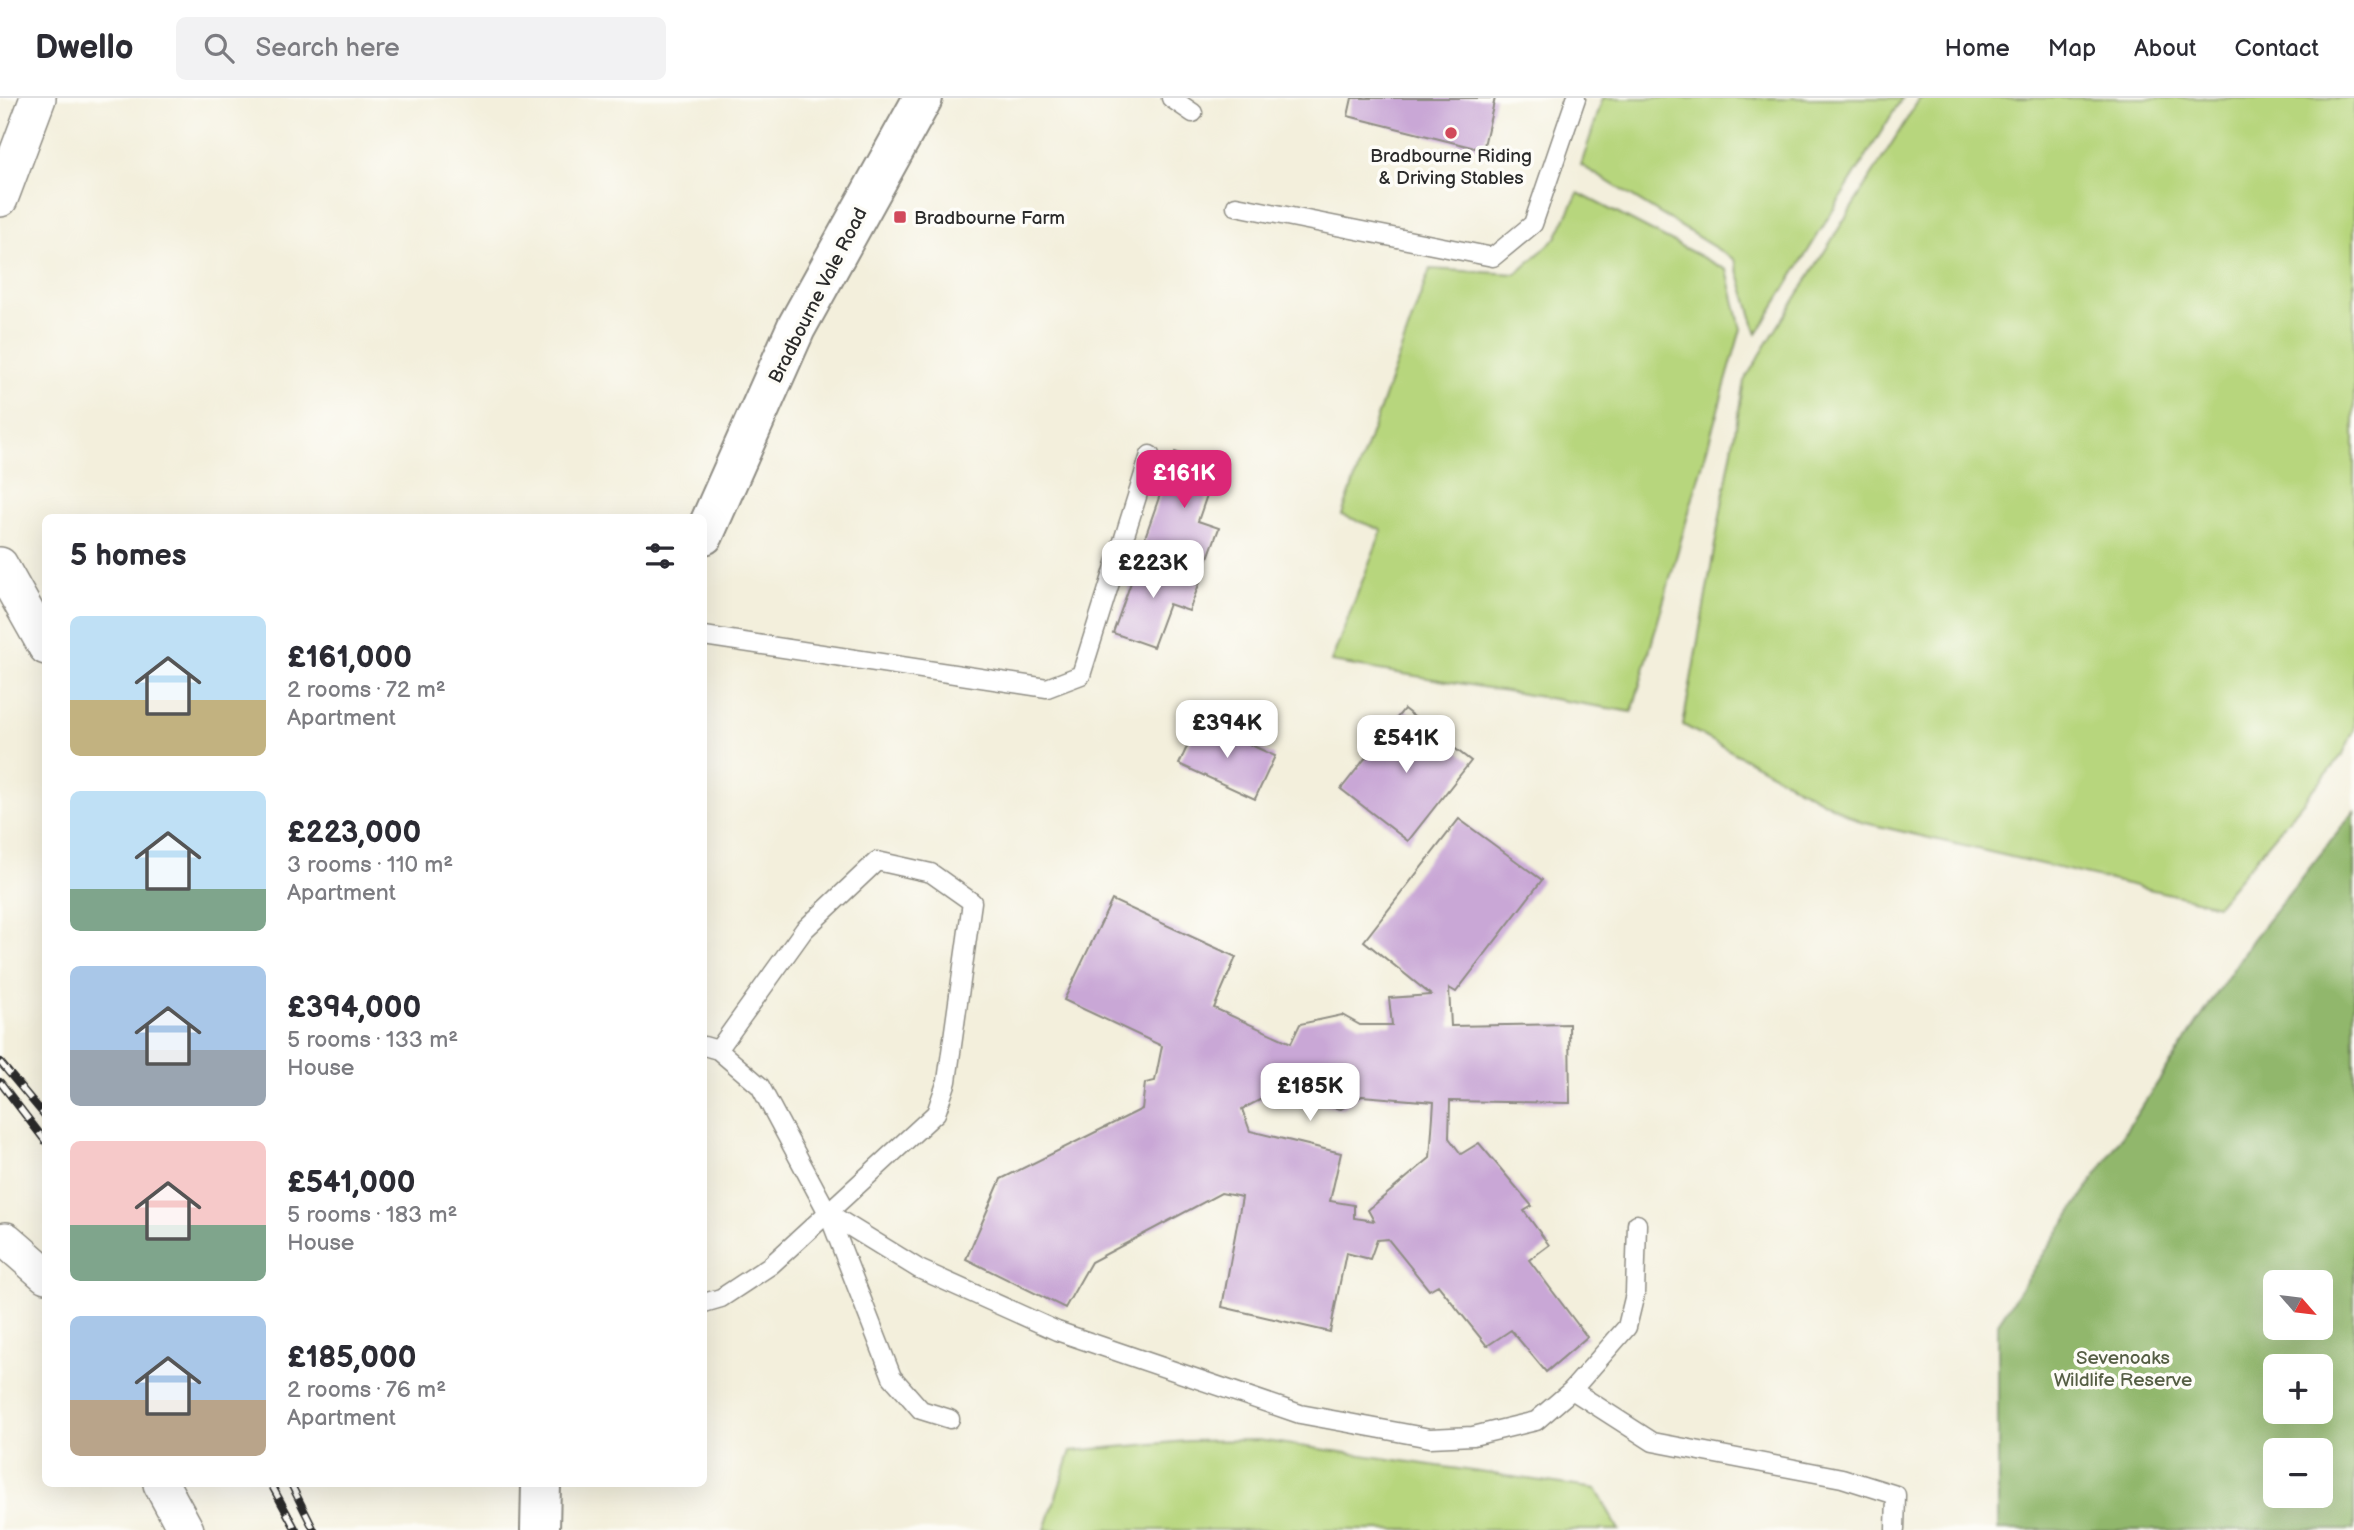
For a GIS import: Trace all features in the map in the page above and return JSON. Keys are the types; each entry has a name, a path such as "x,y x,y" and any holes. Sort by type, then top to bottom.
{"highway":[{"name":"Bradbourne Vale Road","path":"707,528 796,328 923,98"},
{"path":"540,1530 541,1487"}],"street":[{"path":"0,199 38,98"},
{"path":"0,565 42,640"},
{"path":"6,1240 42,1272"},
{"path":"164,1487 186,1530"}],"lane":[{"path":"1171,98 1194,113"},
{"path":"1236,206 1493,257 1533,225 1576,98"},
{"path":"707,636 1047,688 1081,675 1150,455"},
{"path":"707,1302 721,1298 771,1265 828,1213 936,1112 947,1081 972,902 931,873 877,861 804,930 711,1048 760,1087 828,1213 892,1377 920,1410 950,1419"},
{"path":"828,1213 919,1269 1057,1331 1300,1414 1430,1438 1473,1436 1536,1421 1572,1390 1627,1327 1635,1294 1637,1224"},
{"path":"1572,1390 1653,1442 1842,1478 1896,1495 1895,1530"}],"green space":[{"path":"1603,98 1902,98 1757,334 1735,260 1581,165"},
{"path":"1920,98 2354,98 2354,730 2343,754 2217,905 1861,822 1683,725 1744,381"},
{"path":"1578,193 1727,270 1741,329 1632,712 1331,662 1382,530 1342,515 1430,269 1516,274 1556,238"},
{"name":"Sevenoaks Wildlife Reserve","path":"2354,812 2354,1530 1998,1530 1998,1323 2253,939"},
{"path":"1258,1440 1596,1489 1619,1530 1045,1530 1071,1451 1187,1441"}],"building":[{"name":"Bradbourne Riding & Driving Stables","path":"1352,98 1495,98 1483,150 1348,116"},
{"path":"1175,452 1217,466 1198,521 1219,528 1206,563 1143,543"},
{"path":"1140,557 1201,579 1189,611 1169,604 1153,647 1113,633"},
{"path":"1404,709 1471,761 1408,841 1341,789"},
{"path":"1199,721 1275,756 1255,799 1179,764"},
{"path":"1459,819 1542,880 1456,992 1449,988 1451,1026 1569,1024 1570,1103 1450,1101 1449,1138 1461,1154 1479,1143 1532,1206 1524,1211 1549,1245 1529,1260 1587,1337 1546,1372 1511,1330 1487,1346 1438,1285 1429,1290 1388,1239 1377,1240 1370,1259 1346,1253 1330,1332 1222,1307 1242,1197 1221,1193 1091,1262 1065,1308 966,1259 1001,1179 1142,1109 1145,1083 1155,1081 1162,1046 1064,1000 1112,900 1236,957 1214,1008 1291,1043 1300,1024 1342,1015 1360,1025 1392,1025 1389,998 1431,995 1364,941","holes":["1293,1083 1301,1101 1341,1109 1362,1096 1434,1102 1430,1158 1368,1210 1374,1221 1354,1218 1354,1205 1330,1201 1341,1153 1250,1131 1242,1109"]}],"railway":[{"path":"0,1062 42,1112"},
{"path":"0,1082 42,1137"},
{"path":"273,1487 296,1530"},
{"path":"292,1487 314,1530"}],"place":[{"name":"Bradbourne Riding & Driving Stables","path":"1451,133"},
{"name":"Bradbourne Farm","path":"900,217"}]}
